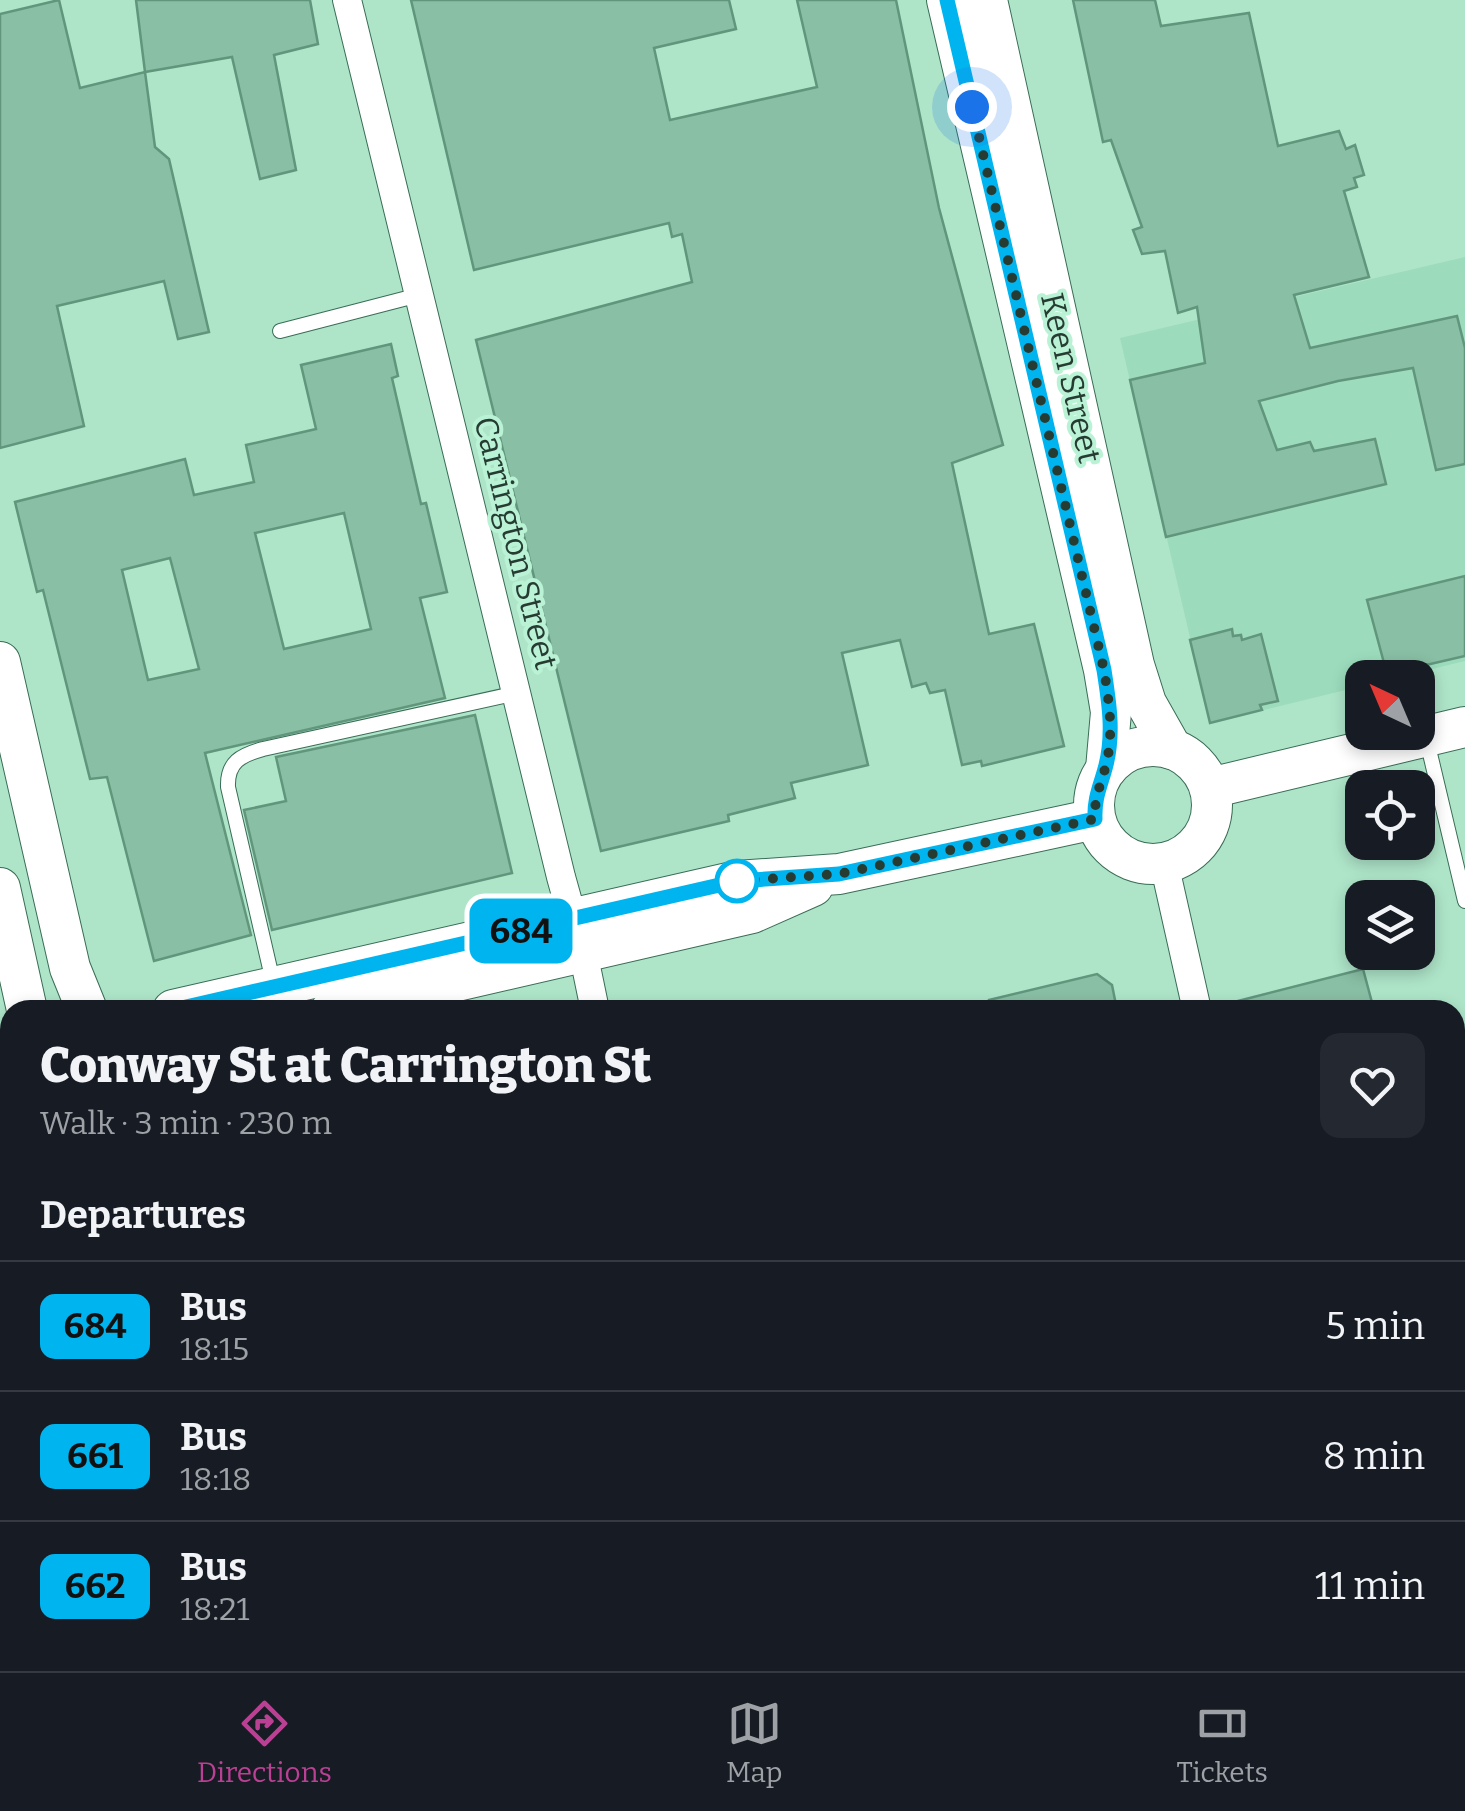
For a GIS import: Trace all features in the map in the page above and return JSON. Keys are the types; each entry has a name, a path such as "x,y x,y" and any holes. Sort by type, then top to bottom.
{"street":[{"name":"Carrington Street","path":"347,0 593,1000"},
{"name":"Keen Street","path":"947,0 1104,670 1111,712 1106,769"},
{"name":"Keen Street","path":"987,0 1134,665 1146,702 1172,748"},
{"path":"0,662 70,968 83,1000"},
{"path":"1435,734 1465,727"},
{"path":"1154,745 1189,757 1210,788 1212,808 1208,827 1198,843 1182,856 1164,863 1129,859 1102,835 1095,819 1098,784 1106,769 1135,748 1154,745"},
{"path":"1210,788 1368,750"},
{"path":"364,1000 578,936 737,881 839,874 1095,819"},
{"path":"1164,863 1195,1000"},
{"path":"214,1000 274,986 578,936 752,912 839,874"},
{"path":"0,888 24,1000"}],"lane":[{"path":"280,330 419,295"},
{"path":"274,986 228,788 232,766 243,754 264,748 517,693"},
{"path":"1429,750 1465,901"}],"path":[{"path":"0,1335 0,1348"}],"shaded area":[{"path":"1465,257 1465,661 1435,668 1435,660 1345,660 1345,690 1210,723 1120,338"}],"building":[{"path":"59,0 80,88 145,72 155,147 169,159 209,332 178,339 164,281 57,306 84,426 0,448 0,14"},
{"path":"136,0 310,0 318,44 274,55 296,170 260,179 232,57 145,72"},
{"path":"411,0 729,0 736,29 654,48 670,120 817,87 797,0 896,0 939,208 1003,445 952,463 989,634 1034,624 1064,746 982,766 981,761 962,765 945,690 930,693 926,683 912,687 900,640 842,653 868,765 791,783 795,798 728,815 729,821 601,851 476,340 692,282 682,234 672,237 669,223 474,270"},
{"path":"1073,0 1155,0 1161,26 1249,13 1278,146 1339,131 1346,149 1355,145 1364,175 1354,178 1357,187 1344,191 1369,277 1294,295 1310,348 1457,316 1465,348 1465,464 1436,470 1413,368 1338,381 1259,401 1277,450 1310,442 1314,451 1375,439 1386,484 1166,537 1130,380 1205,363 1197,307 1178,313 1165,251 1142,254 1133,230 1142,227 1111,140 1103,142"},
{"path":"391,344 398,376 392,378 421,504 426,503 447,592 420,598 445,698 205,753 251,935 154,961 107,777 90,779 43,590 37,592 15,502 185,459 194,495 254,482 246,445 316,429 301,365","holes":["344,513 371,629 284,649 255,533","170,558 199,669 148,680 122,570"]},
{"path":"1465,576 1465,656 1435,663 1383,660 1367,600"},
{"path":"1232,629 1233,636 1241,635 1242,640 1261,634 1278,701 1260,705 1262,710 1210,723 1190,640"},
{"path":"475,715 512,873 272,930 244,810 286,801 276,757"},
{"path":"1363,970 1371,1000 1242,1000"},
{"path":"1097,974 1112,985 1115,1000 989,1000"}],"bus line":[{"name":"684","path":"215,1000 737,881 839,874 1095,819 1094,801 1106,769 1110,742 1111,712 1104,670 947,0"}],"route":[{"path":"737,881 839,874 1095,819 1094,801 1106,769 1110,742 1111,712 1104,670 972,107"}]}
